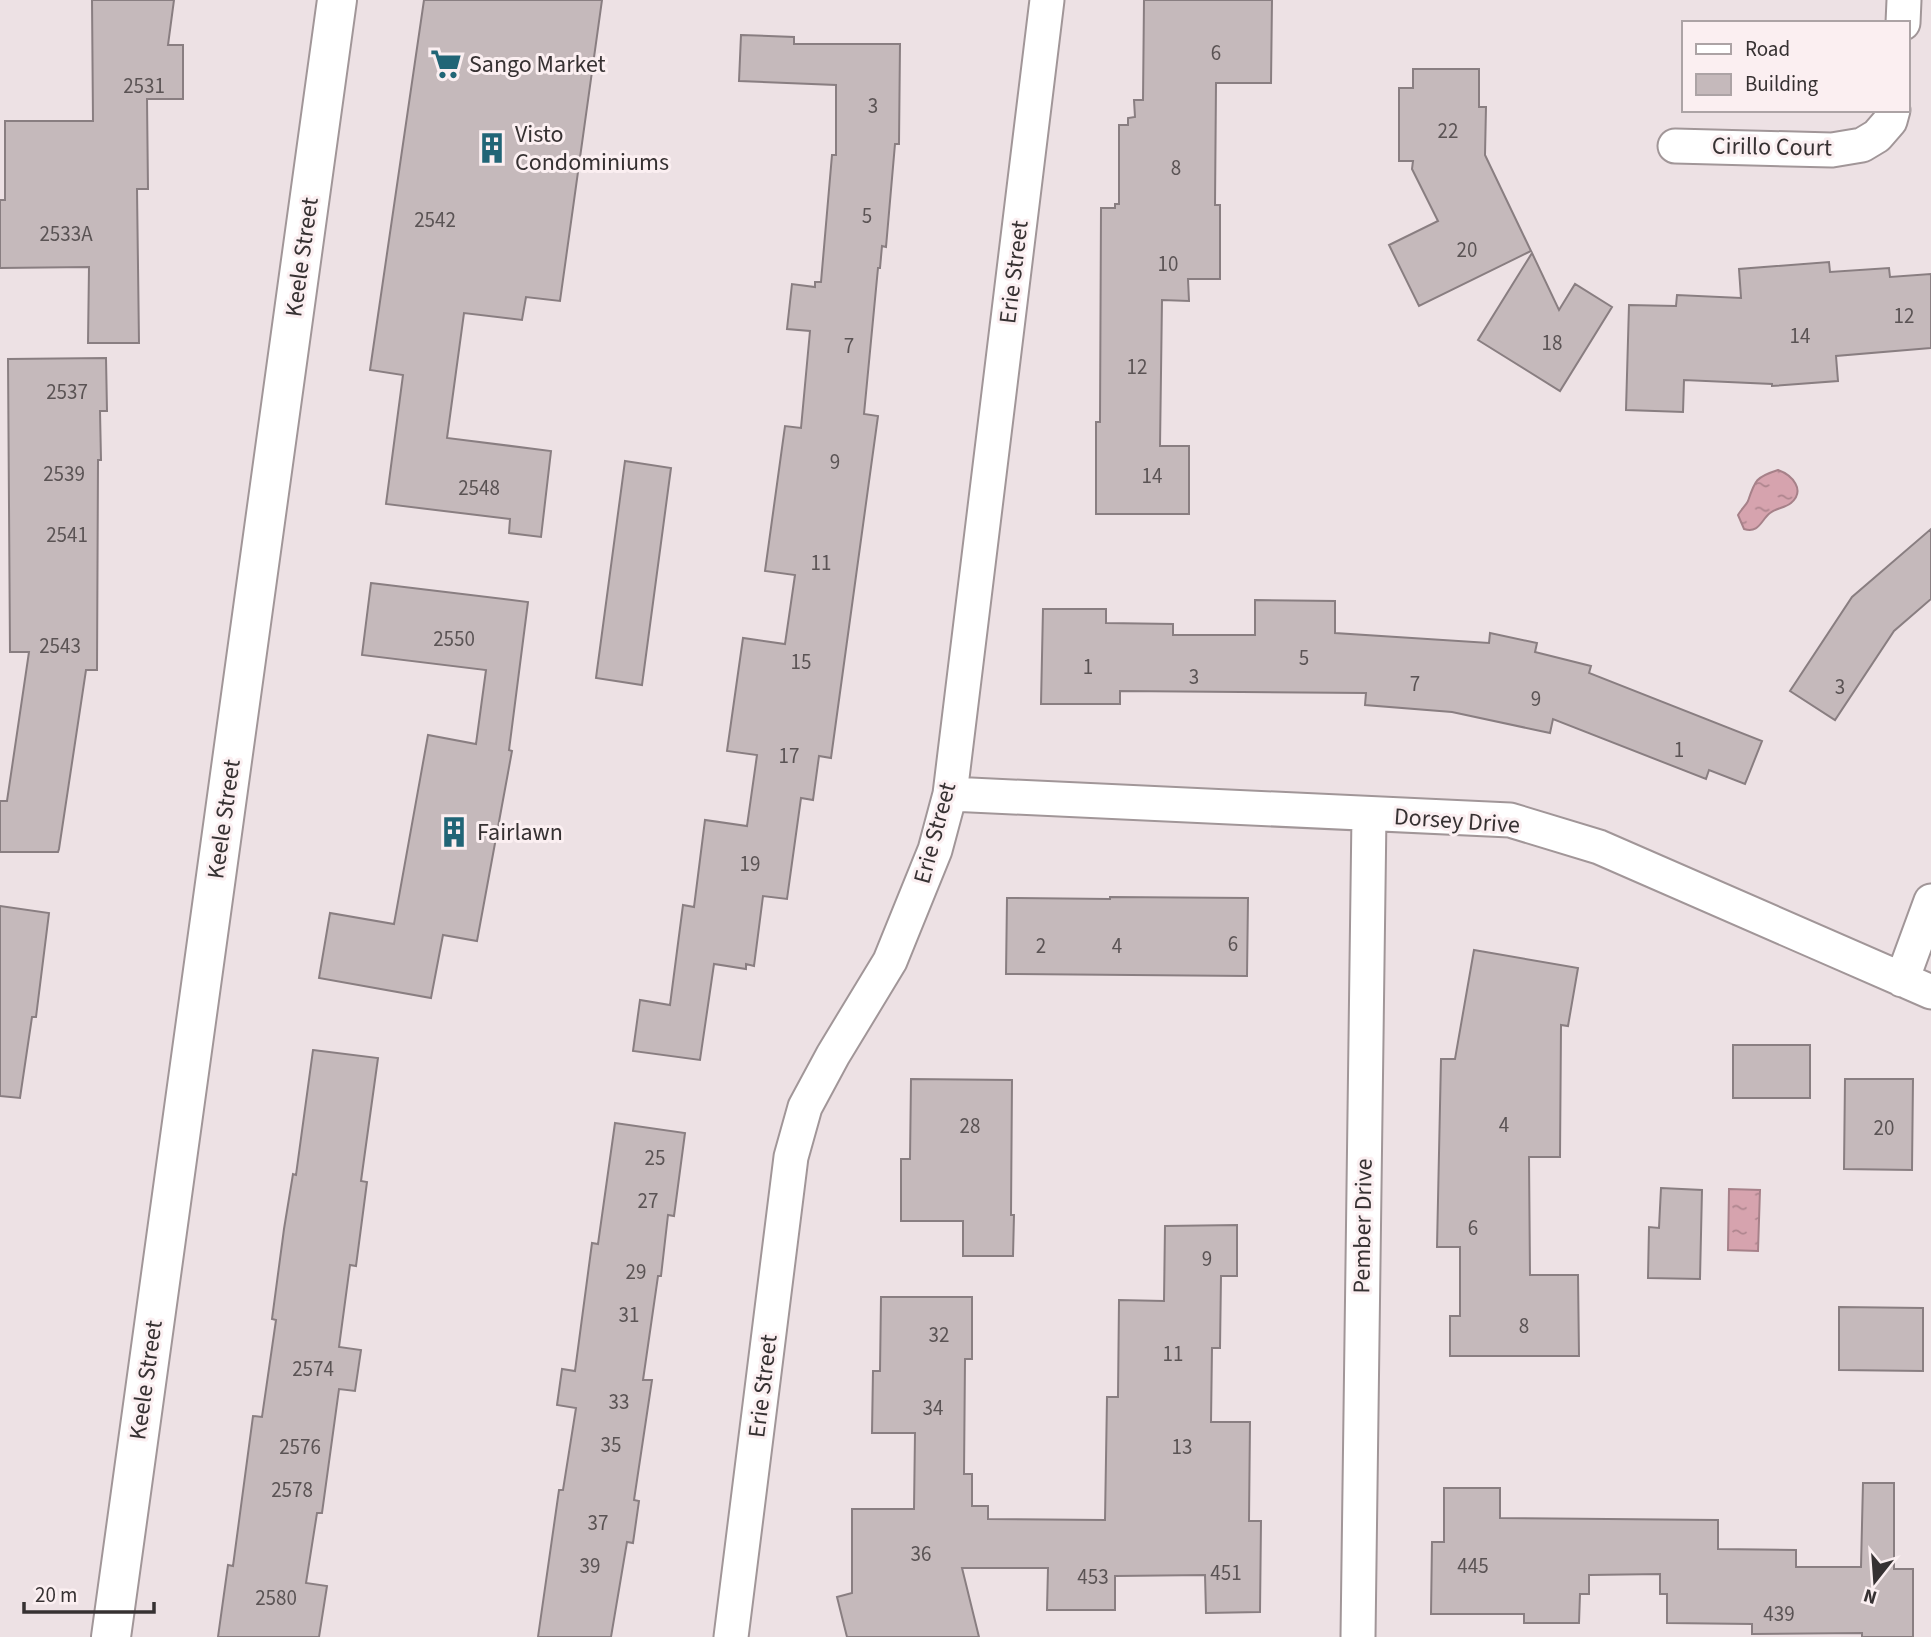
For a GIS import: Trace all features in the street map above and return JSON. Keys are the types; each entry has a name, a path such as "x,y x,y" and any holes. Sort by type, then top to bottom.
{"main road":[{"name":"Keele Street","path":"111,1637 337,0"}],"street":[{"name":"Erie Street","path":"730,1637 791,1157 805,1107 890,961 935,850 950,794 1047,0"},
{"path":"1903,21 1904,0"},
{"name":"Cirillo Court","path":"1675,146 1832,150 1862,145 1877,136 1891,121 1893,112"},
{"name":"Dorsey Drive","path":"950,794 1510,820 1599,847 1917,986"},
{"name":"Pember Drive","path":"1358,1637 1368,814"},
{"path":"1917,986 1931,901"}],"water":[{"path":"1778,470 1792,479 1797,488 1795,498 1789,505 1770,513 1753,530 1744,529 1738,515 1755,484 1761,477"},
{"path":"1729,1189 1760,1190 1758,1251 1728,1250"}],"building":[{"path":"92,0 174,0 168,45 183,45 183,99 147,99 148,189 137,189 139,343 88,343 89,267 0,268 0,200 5,200 5,121 93,121"},
{"name":"Visto Condominiums","path":"424,0 602,0 560,301 526,297 522,320 464,313 447,438 551,451 541,537 509,533 510,519 386,504 403,375 370,370"},
{"path":"1144,0 1272,0 1271,83 1216,83 1215,205 1220,205 1220,279 1188,279 1189,301 1162,300 1160,446 1189,446 1189,514 1096,514 1096,422 1100,422 1101,208 1115,208 1115,204 1119,204 1119,125 1128,125 1128,118 1135,117 1134,100 1143,100"},
{"path":"741,35 794,37 794,44 900,44 899,144 895,144 886,247 882,246 878,268 864,414 878,416 831,758 819,756 813,800 801,798 787,899 763,896 754,966 746,964 746,969 714,964 700,1060 633,1051 640,1000 670,1005 683,905 694,907 705,820 747,826 757,755 727,751 743,638 785,644 795,575 765,571 785,426 801,428 810,331 787,329 792,284 815,287 815,282 821,282 832,155 836,155 836,85 739,81"},
{"path":"1413,69 1479,69 1479,107 1486,107 1485,155 1531,251 1419,306 1389,245 1438,221 1412,169 1413,161 1399,161 1399,88 1413,88"},
{"path":"1532,253 1559,310 1575,284 1612,307 1560,391 1478,340"},
{"path":"1829,262 1830,272 1889,268 1890,277 1931,274 1931,348 1836,356 1838,381 1772,386 1684,380 1683,412 1626,410 1629,305 1676,306 1677,295 1741,298 1739,269"},
{"path":"106,358 107,411 100,411 101,460 98,460 97,670 86,670 59,849 58,852 0,852 0,801 7,801 29,652 10,652 8,359"},
{"path":"625,461 671,468 642,685 596,678"},
{"path":"1931,529 1931,599 1894,631 1835,720 1790,691 1852,597"},
{"name":"Fairlawn","path":"371,583 528,602 509,750 512,751 477,941 443,935 431,998 319,978 330,913 394,924 428,735 476,744 486,670 362,655"},
{"path":"1255,600 1335,601 1335,633 1489,643 1490,633 1537,643 1535,652 1591,666 1589,673 1762,741 1745,784 1709,770 1706,779 1553,719 1550,733 1452,712 1365,705 1366,693 1120,691 1120,704 1041,704 1043,609 1106,609 1106,623 1173,624 1173,635 1255,635"},
{"path":"1007,898 1248,898 1247,976 1006,974"},
{"path":"0,906 49,913 36,1017 32,1017 20,1098 0,1096"},
{"path":"1474,950 1578,968 1568,1026 1561,1025 1560,1157 1529,1157 1530,1275 1578,1275 1579,1356 1450,1356 1450,1316 1460,1316 1460,1247 1437,1247 1441,1059 1455,1059"},
{"path":"1733,1045 1810,1045 1810,1098 1733,1098"},
{"path":"313,1050 378,1058 361,1181 367,1182 356,1266 350,1265 339,1347 361,1350 355,1391 339,1389 322,1513 317,1513 306,1583 327,1586 319,1637 218,1637 228,1565 233,1566 253,1416 262,1417 276,1320 272,1319 284,1229 293,1174 296,1175"},
{"path":"911,1079 1012,1080 1013,1256 963,1256 963,1221 901,1221 901,1159 910,1159"},
{"path":"1845,1079 1913,1079 1912,1170 1844,1169"},
{"path":"615,1123 685,1133 674,1216 668,1215 661,1276 658,1276 643,1380 652,1380 634,1500 639,1501 633,1543 627,1542 611,1637 538,1637 559,1490 563,1490 576,1408 557,1405 562,1369 575,1371 592,1243 598,1244"},
{"path":"1661,1188 1702,1190 1700,1279 1648,1278 1649,1227 1659,1228"},
{"path":"1237,1225 1237,1276 1221,1276 1220,1348 1212,1348 1211,1422 1250,1422 1249,1521 1261,1521 1260,1612 1206,1613 1205,1575 1115,1576 1115,1610 1047,1610 1048,1568 962,1568 979,1637 847,1637 837,1597 852,1593 852,1509 914,1509 915,1433 872,1433 873,1371 880,1371 881,1297 972,1297 972,1359 965,1359 964,1474 972,1474 972,1506 988,1506 988,1519 1105,1520 1107,1397 1118,1397 1119,1300 1164,1301 1165,1226"},
{"path":"1839,1307 1923,1308 1923,1371 1839,1370"},
{"path":"1863,1483 1894,1483 1894,1569 1913,1569 1913,1637 1862,1637 1862,1633 1752,1634 1752,1624 1667,1623 1667,1594 1660,1594 1660,1574 1589,1575 1589,1594 1580,1594 1579,1623 1524,1623 1524,1614 1431,1614 1432,1542 1444,1542 1444,1488 1500,1488 1500,1518 1718,1520 1718,1549 1796,1550 1796,1567 1861,1567"}],"place":[{"name":"Sango Market","path":"446,64"},
{"name":"Visto Condominiums","path":"492,148"},
{"name":"Fairlawn","path":"454,832"}]}
